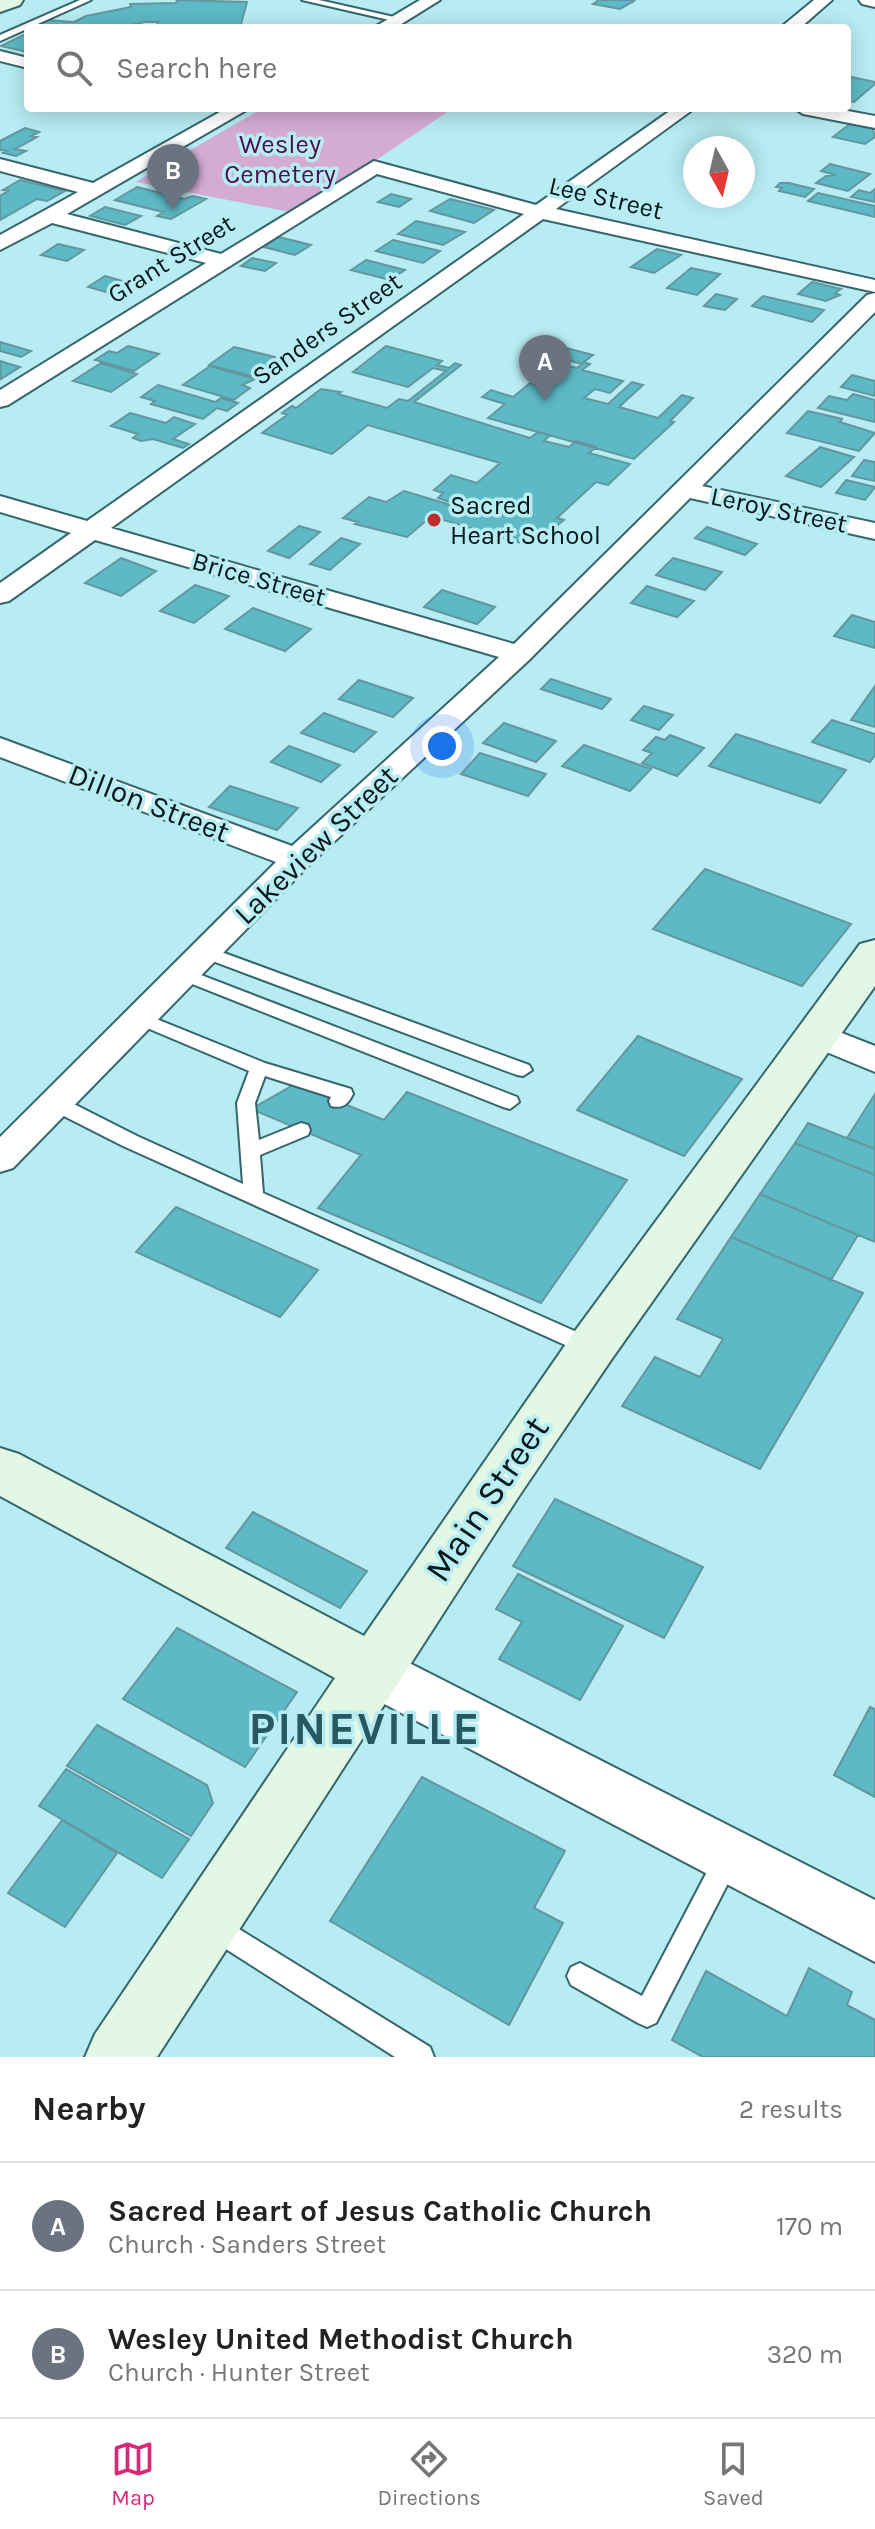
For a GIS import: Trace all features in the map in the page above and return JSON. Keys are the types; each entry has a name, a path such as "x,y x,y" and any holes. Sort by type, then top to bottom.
{"main road":[{"path":"0,5 12,0"},
{"name":"Main Street","path":"118,2057 372,1669 593,1348 875,954"},
{"path":"0,1470 372,1669"}],"street":[{"path":"389,24 432,0"},
{"path":"794,24 824,0"},
{"path":"869,0 875,1"},
{"path":"0,56 24,62"},
{"path":"1,242 226,112"},
{"name":"Sanders Street","path":"0,595 680,112"},
{"path":"824,112 875,122"},
{"path":"0,165 95,190"},
{"name":"Lee Street","path":"374,167 540,212 875,286"},
{"name":"Grant Street","path":"0,400 374,167"},
{"path":"49,216 221,260"},
{"name":"Lakeview Street","path":"0,1159 297,859 519,654 875,300"},
{"name":"Leroy Street","path":"684,489 875,531"},
{"name":"Brice Street","path":"0,504 519,654"},
{"name":"Dillon Street","path":"0,747 297,859"},
{"path":"819,1036 875,1060"},
{"path":"372,1669 875,1932"}],"lane":[{"path":"33,24 87,0"},
{"path":"306,0 398,19"},
{"path":"364,12 375,6"},
{"path":"2,38 24,28"},
{"path":"2,38 18,40"},
{"path":"205,952 523,1070"},
{"path":"183,974 510,1102"},
{"path":"139,1018 259,1068 344,1094 338,1101"},
{"path":"254,1196 246,1103 259,1068"},
{"path":"55,1103 130,1141 593,1348"},
{"path":"250,1151 301,1130"},
{"path":"580,1976 647,2014 730,1856"},
{"path":"206,1922 420,2057"}],"green space":[{"name":"Wesley Cemetery","path":"256,112 447,112 369,165 290,212 136,182"}],"building":[{"path":"177,0 247,2 241,24 38,24 47,20 74,22 86,16 131,7 130,4 176,3"},
{"path":"599,0 634,1 620,9 593,4"},
{"path":"24,35 24,51 1,46"},
{"path":"851,77 875,82 875,84 851,102"},
{"path":"851,123 872,126 875,137 865,144 833,137"},
{"path":"25,128 39,132 31,136 37,137 15,149 26,151 16,156 0,150 0,141"},
{"path":"830,164 870,174 848,191 816,183 826,176 836,175 821,171"},
{"path":"20,180 65,191 47,201 37,199 0,220 0,196 8,191 3,190"},
{"path":"780,183 814,189 805,197 779,191 782,188 776,187"},
{"path":"137,187 184,199 193,196 206,199 171,219 157,216 163,212 115,200"},
{"path":"875,189 875,202 851,197 859,190 870,193"},
{"path":"818,193 875,206 875,217 808,201"},
{"path":"391,194 411,199 399,207 378,202"},
{"path":"450,199 494,210 474,223 430,211"},
{"path":"105,207 141,216 125,225 90,216"},
{"path":"416,221 465,232 443,245 398,234"},
{"path":"279,237 311,245 295,255 264,247"},
{"path":"393,240 440,251 423,263 376,251"},
{"path":"58,244 84,250 67,261 41,255"},
{"path":"657,249 681,255 654,273 631,267"},
{"path":"252,258 276,263 265,271 241,266"},
{"path":"366,260 405,270 390,280 351,270"},
{"path":"691,268 720,274 697,295 667,288"},
{"path":"105,276 139,286 117,295 88,287"},
{"path":"812,282 841,289 835,293 840,295 826,301 798,294"},
{"path":"716,294 737,299 725,310 704,306"},
{"path":"763,296 824,310 812,322 752,306"},
{"path":"0,342 31,351 21,357 0,351"},
{"path":"547,343 593,355 584,362 590,364 582,370 623,381 610,393 595,389 584,398 608,404 632,382 643,385 619,407 658,418 682,395 693,398 670,421 674,422 634,459 488,418 505,404 482,397 491,390 513,397 530,383 546,388 559,379 540,374 555,363 577,368 582,364 536,352"},
{"path":"128,346 159,354 134,371 95,360 109,351 117,353"},
{"path":"386,346 442,361 437,365 449,368 455,363 461,365 414,402 530,438 538,432 550,435 544,441 569,447 576,441 596,447 589,453 630,464 608,485 596,482 557,518 564,520 531,546 437,518 428,519 407,537 355,524 358,522 343,518 369,497 386,502 404,491 451,505 453,503 438,498 443,493 434,490 451,475 477,483 500,463 368,425 332,454 262,433 287,415 282,413 292,406 296,408 321,389 341,392 338,394 387,408 399,399 408,401 446,371 433,368 408,387 353,372"},
{"path":"234,347 279,358 255,377 209,365"},
{"path":"0,361 20,367 1,379"},
{"path":"101,363 137,374 111,392 73,381"},
{"path":"210,366 255,379 242,385 250,388 234,400 183,385"},
{"path":"852,375 875,381 875,396 841,387"},
{"path":"158,385 215,402 221,398 238,403 227,411 217,408 203,419 151,404 155,401 141,397"},
{"path":"853,394 875,400 875,422 818,408 829,396 847,400"},
{"path":"808,411 842,419 840,422 875,433 859,451 787,433"},
{"path":"130,413 166,423 174,417 195,424 173,439 189,444 183,448 153,439 141,441 133,438 138,434 111,426"},
{"path":"820,447 854,457 821,487 786,476"},
{"path":"864,460 875,462 875,481 852,476"},
{"path":"846,480 875,487 865,500 836,493"},
{"path":"299,526 320,532 289,558 268,551"},
{"path":"707,527 757,544 745,555 695,538"},
{"path":"341,538 360,544 330,570 310,564"},
{"path":"121,558 156,571 121,596 85,583"},
{"path":"673,558 722,572 705,590 656,575"},
{"path":"195,585 229,596 194,623 160,611"},
{"path":"647,586 694,601 677,617 631,603"},
{"path":"442,590 495,607 477,624 424,607"},
{"path":"253,608 311,629 285,651 225,629"},
{"path":"852,615 875,622 875,648 834,636"},
{"path":"551,679 611,699 602,709 541,689"},
{"path":"359,680 413,698 393,717 339,699"},
{"path":"875,686 875,727 851,720"},
{"path":"644,706 673,715 659,730 631,720"},
{"path":"324,713 376,732 354,752 301,733"},
{"path":"832,720 875,734 875,755 870,762 812,742"},
{"path":"504,723 556,741 536,762 483,743"},
{"path":"736,734 846,770 820,803 709,766"},
{"path":"670,735 704,748 677,776 642,763 652,753 643,750 656,737 665,740"},
{"path":"584,745 651,769 630,791 562,766"},
{"path":"289,746 340,765 321,782 271,762"},
{"path":"480,753 546,774 528,796 461,774"},
{"path":"230,786 298,808 277,830 209,807"},
{"path":"705,869 851,924 802,986 653,929"},
{"path":"638,1036 742,1079 684,1156 577,1110"},
{"path":"295,1084 384,1120 407,1092 627,1180 541,1303 318,1208 361,1155 251,1109"},
{"path":"875,1094 875,1149 847,1138"},
{"path":"808,1123 875,1149 875,1175 795,1143"},
{"path":"795,1143 875,1175 875,1242 760,1194"},
{"path":"760,1194 858,1235 831,1280 731,1237"},
{"path":"176,1207 318,1270 280,1317 136,1252"},
{"path":"731,1237 863,1293 760,1469 622,1406 655,1357 700,1377 723,1339 677,1319"},
{"path":"555,1499 703,1567 664,1638 513,1566"},
{"path":"253,1512 367,1571 340,1608 226,1548"},
{"path":"518,1574 623,1626 580,1700 499,1659 522,1622 496,1609"},
{"path":"177,1628 297,1692 245,1767 123,1699"},
{"path":"870,1707 875,1709 875,1797 834,1775"},
{"path":"97,1725 207,1785 213,1803 191,1836 67,1766"},
{"path":"66,1769 189,1839 162,1878 39,1806"},
{"path":"422,1777 565,1851 534,1908 563,1923 509,2025 330,1921"},
{"path":"62,1820 117,1853 65,1927 8,1893"},
{"path":"809,1968 852,1992 847,2005 875,2020 875,2057 703,2057 672,2040 706,1971 787,2016"}],"place":[{"name":"Wesley United Methodist Church","path":"173,210"},
{"name":"Sacred Heart of Jesus Catholic Church","path":"545,401"},
{"name":"Sacred Heart School","path":"434,520"}],"district":[{"name":"PINEVILLE","path":"365,1729"}]}
